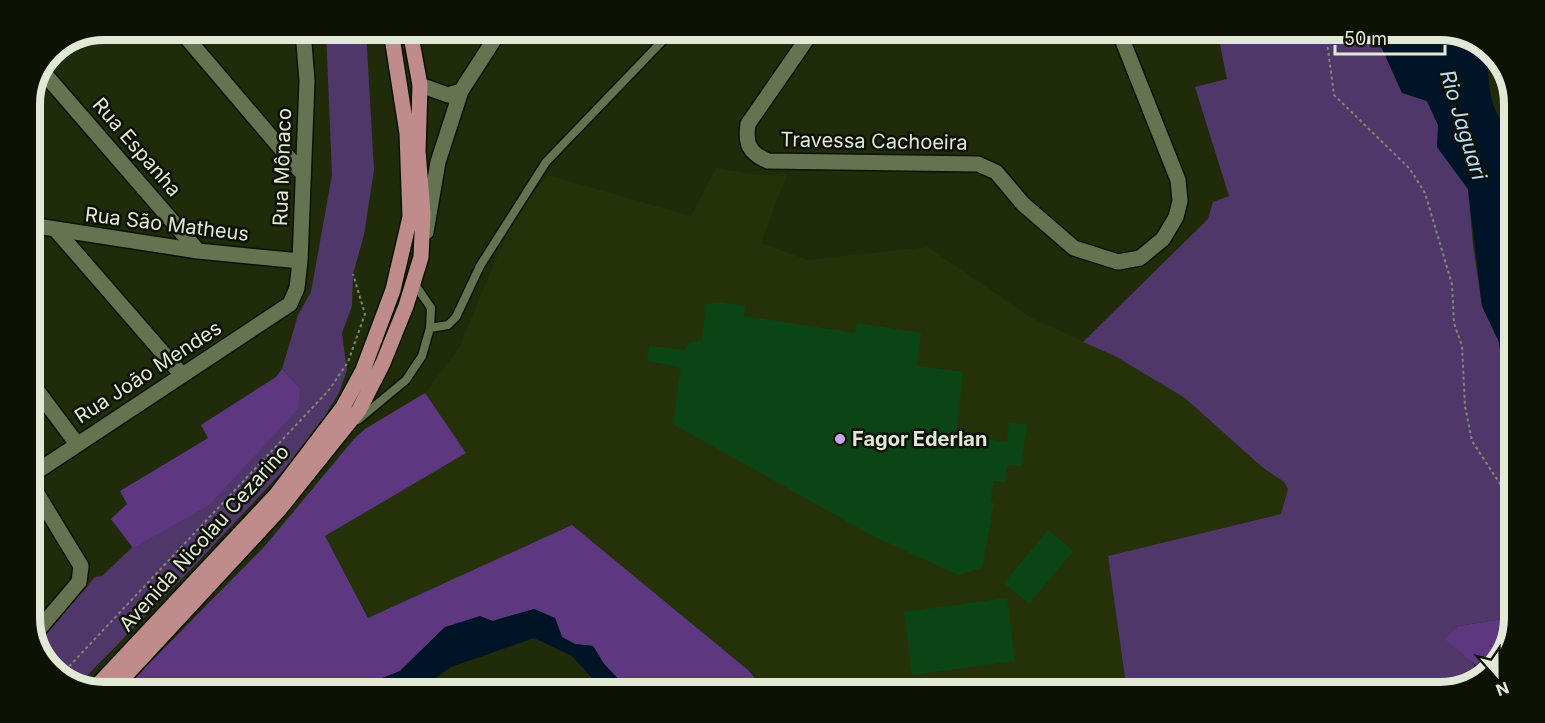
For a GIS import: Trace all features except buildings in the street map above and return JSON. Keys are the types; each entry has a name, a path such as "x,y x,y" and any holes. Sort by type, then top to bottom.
{"main road":[{"name":"Avenida Nicolau Cezarino","path":"101,682 276,495 343,407 363,370 393,290 410,217 407,133 393,41"},
{"name":"Avenida Nicolau Cezarino","path":"120,682 256,537 359,410 383,363 414,282 421,257 423,213 418,151 420,85 412,41"}],"street":[{"path":"189,41 302,172"},
{"name":"Rua Mônaco","path":"290,304 297,288 300,261 307,81 304,41"},
{"path":"421,257 438,162 461,91 488,41"},
{"name":"Travessa Cachoeira","path":"805,41 748,124 746,136 749,149 755,156 768,161 978,164 996,172 1023,204 1074,248 1118,262 1140,258 1163,239 1176,217 1180,201 1178,180 1123,41"},
{"name":"Rua Espanha","path":"47,76 198,251"},
{"path":"420,85 448,95 461,91"},
{"name":"Rua São Matheus","path":"41,229 198,251 300,261"},
{"path":"56,230 182,375"},
{"name":"Rua João Mendes","path":"41,469 290,304"},
{"path":"41,396 77,444"},
{"path":"41,500 81,566 82,574 80,582 41,626"}],"lane":[{"path":"430,328 448,325 456,318 480,266 546,162 662,41"},
{"path":"333,441 406,380 422,356 430,328 430,309 414,282"}],"path":[{"path":"1327,41 1334,95 1410,169 1425,193 1452,284 1454,322 1462,346 1465,406 1472,441 1504,490"},
{"path":"66,669 329,390 348,362 365,314 353,274"}],"shaded area":[{"path":"326,41 367,41 374,170 364,235 353,274 352,306 342,333 347,370 339,393 307,445 196,564 84,679 80,678 56,661 43,637 95,577 102,576 300,388 282,369 298,315 311,292 332,175"},
{"path":"1219,41 1379,41 1402,92 1427,101 1438,125 1438,148 1468,189 1482,306 1499,342 1504,384 1504,618 1459,626 1467,647 1467,677 1440,682 1126,682 1108,556 1281,514 1288,489 1284,482 1262,467 1185,398 1115,356 1083,342 1208,219 1213,202 1229,196 1195,87 1227,79"},
{"path":"716,168 757,175 787,174 761,243 808,260 928,247 1030,317 1115,356 1185,398 1262,467 1284,482 1288,489 1281,514 1108,556 1126,682 763,682 572,525 369,618 325,536 466,453 425,393 459,348 508,230 548,175 691,216"},
{"path":"282,369 300,388 298,409 209,505 133,548 111,519 127,504 120,491 208,438 201,425 276,377"},
{"path":"425,393 466,453 325,536 368,618 572,525 748,670 758,682 621,682 604,664 593,646 575,644 562,637 555,618 534,609 492,621 445,627 400,671 373,682 131,682 264,547 354,439 365,429"},
{"path":"1504,619 1499,645 1467,645 1467,657 1445,639 1459,626"}],"water":[{"name":"Rio Jaguari","path":"1379,41 1453,42 1465,45 1487,60 1492,100 1504,125 1504,384 1499,342 1482,306 1468,189 1437,147 1438,125 1427,101 1402,93"},
{"path":"534,609 555,618 562,637 575,644 593,646 604,664 621,682 596,682 572,656 534,638 451,667 430,682 373,682 400,671 445,627 480,616 493,621"}],"place":[{"name":"Fagor Ederlan","path":"840,439"}]}
